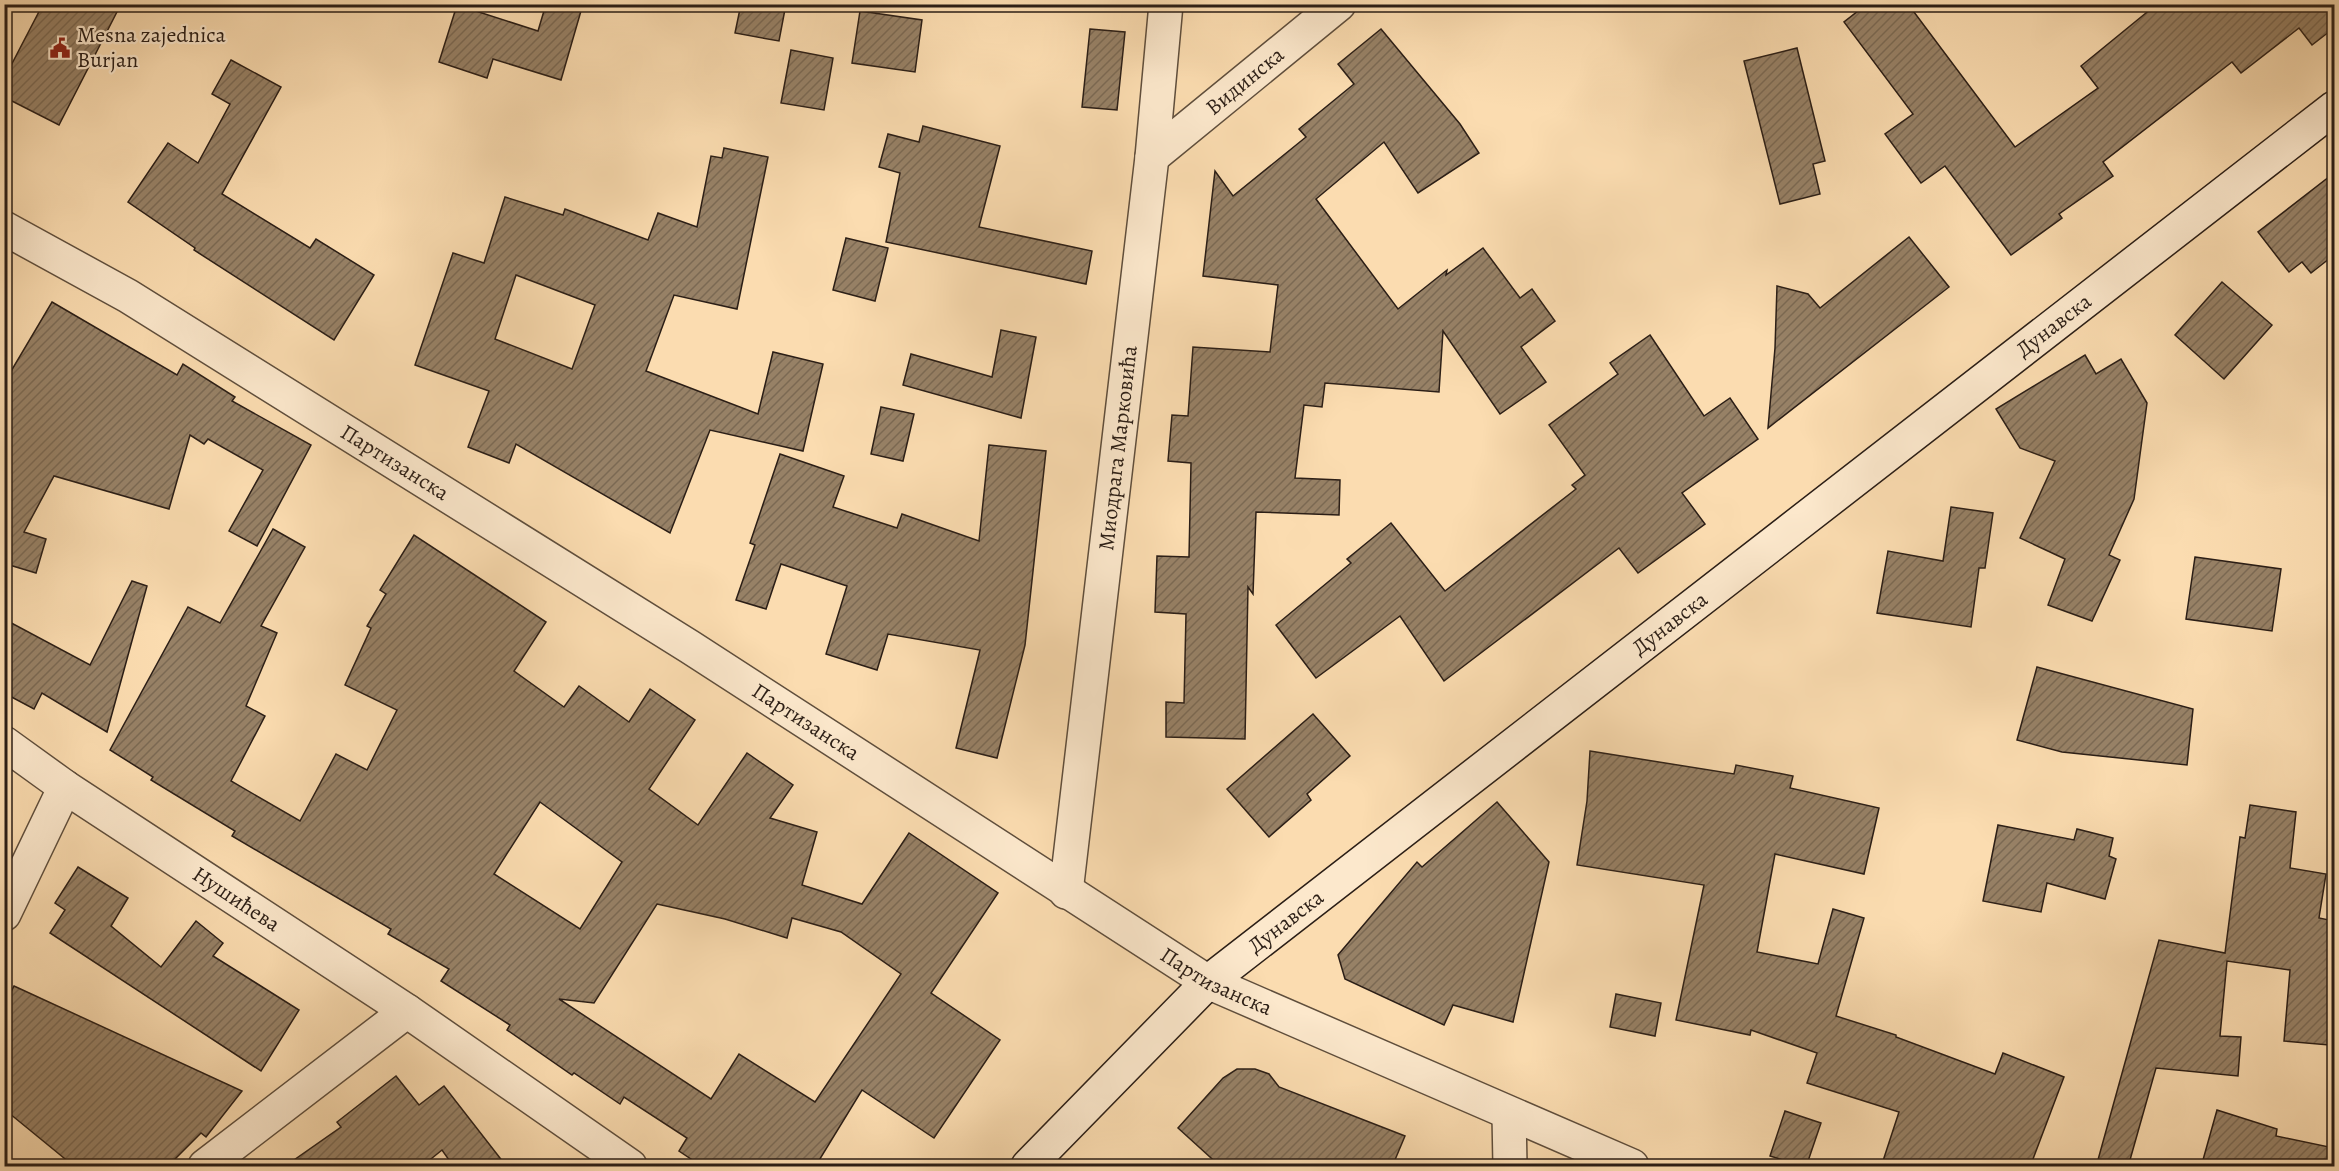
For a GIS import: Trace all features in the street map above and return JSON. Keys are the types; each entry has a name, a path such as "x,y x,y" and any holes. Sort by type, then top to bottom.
{"street":[{"name":"Миодрага Марковића","path":"1066,892 1152,157 1166,4"},
{"name":"Видинска","path":"1152,157 1339,4"},
{"name":"Дунавска","path":"1028,1167 1208,982 2334,108"},
{"name":"Партизанска","path":"4,228 128,296 670,635 1208,982 1632,1167"},
{"name":"Нушићева","path":"4,742 65,787 407,1011 630,1167"},
{"path":"4,914 65,787"},
{"path":"206,1167 407,1011"},
{"path":"1509,1114 1510,1167"}],"building":[{"name":"Mesna zajednica Burjan","path":"43,4 121,4 59,125 4,97 4,79"},
{"path":"546,4 583,4 561,80 493,59 487,78 439,62 457,5 538,31"},
{"path":"741,4 786,4 779,41 735,33"},
{"path":"1867,4 1908,4 2015,147 2098,88 2081,66 2157,4 2334,4 2334,28 2312,45 2299,28 2241,73 2232,62 2103,162 2113,176 2059,214 2062,218 2011,255 1945,166 1921,183 1885,134 1913,114 1844,22"},
{"path":"860,11 922,20 915,72 852,63"},
{"path":"1090,29 1125,32 1117,110 1082,107"},
{"path":"1381,29 1460,124 1479,153 1418,193 1384,142 1316,199 1398,309 1447,270 1446,275 1483,248 1520,298 1532,289 1555,321 1521,347 1546,382 1500,414 1443,331 1439,392 1325,383 1322,407 1304,405 1295,478 1340,480 1339,515 1256,512 1253,594 1248,587 1245,739 1166,737 1166,702 1184,703 1186,614 1155,612 1157,556 1189,557 1191,463 1168,461 1172,415 1188,416 1193,347 1270,352 1278,285 1203,276 1215,171 1233,196 1306,137 1299,129 1354,84 1338,64"},
{"path":"1797,48 1825,161 1813,164 1820,194 1780,204 1744,61"},
{"path":"791,50 833,58 824,110 781,103"},
{"path":"231,60 281,87 222,194 310,248 316,239 374,275 334,340 194,250 195,248 128,202 168,143 198,163 230,104 212,94"},
{"path":"923,126 1000,146 979,227 1092,251 1086,284 886,242 900,173 879,167 888,134 919,142"},
{"path":"724,148 768,157 737,309 674,295 646,371 758,414 773,352 823,364 803,451 710,430 670,533 516,444 509,463 468,447 489,391 415,365 453,253 484,263 505,197 563,215 565,209 648,240 658,213 697,227 711,156 722,158","holes":["516,275 595,305 572,369 495,339"]},
{"path":"2334,173 2334,255 2311,273 2302,262 2289,272 2258,232"},
{"path":"1909,237 1949,287 1768,428 1775,348 1777,286 1808,294 1820,308"},
{"path":"846,238 888,248 875,301 833,290"},
{"path":"2222,282 2272,325 2224,379 2175,335"},
{"path":"52,302 177,375 183,364 235,397 232,401 311,445 257,546 229,531 263,470 208,439 204,444 190,435 169,509 54,476 24,532 46,539 36,573 6,564 4,568 4,383"},
{"path":"1001,330 1036,337 1021,418 903,385 911,354 992,377"},
{"path":"1650,335 1704,416 1730,398 1758,439 1682,493 1705,524 1638,573 1619,548 1444,681 1400,616 1316,678 1276,625 1351,563 1347,559 1391,523 1445,591 1576,489 1572,485 1585,475 1549,425 1618,374 1610,363"},
{"path":"2085,355 2096,374 2121,359 2147,403 2134,499 2109,555 2120,560 2092,621 2048,605 2065,559 2020,538 2055,461 2020,448 1996,409"},
{"path":"881,407 914,414 903,461 871,454"},
{"path":"989,445 1046,451 1025,645 997,758 956,748 980,650 888,634 877,670 826,654 847,586 781,564 766,609 736,600 755,545 750,543 780,454 844,476 833,507 897,528 902,514 979,541"},
{"path":"1951,507 1993,513 1985,568 1979,568 1971,627 1877,613 1888,551 1943,561"},
{"path":"273,529 305,547 261,626 277,633 246,706 265,716 231,781 300,821 336,754 367,770 397,710 345,685 371,628 367,626 386,594 380,590 414,535 546,622 514,671 564,707 579,686 629,722 650,689 695,720 649,789 698,825 747,753 793,785 770,818 817,832 802,885 862,904 909,833 998,893 931,993 1000,1040 934,1138 862,1090 815,1167 703,1167 679,1151 687,1138 624,1097 620,1104 574,1073 572,1075 507,1030 510,1025 441,981 449,969 388,934 391,929 232,836 235,831 151,780 153,777 110,750 188,607 220,623","holes":["540,802 622,862 580,929 494,874","657,904 725,919 787,938 792,918 841,932 901,974 815,1102 739,1054 711,1099 559,999 594,1003"]},
{"path":"2195,557 2281,569 2272,631 2186,619"},
{"path":"132,581 147,586 107,732 42,693 34,709 4,693 4,619 90,665"},
{"path":"2037,667 2193,709 2187,765 2062,752 2017,740"},
{"path":"1313,714 1350,756 1307,794 1311,800 1269,837 1227,789"},
{"path":"1590,751 1734,774 1736,765 1793,776 1790,788 1879,808 1864,874 1775,854 1757,952 1818,964 1833,909 1864,918 1836,1016 1896,1035 1896,1037 1995,1074 2003,1053 2064,1077 2030,1167 1881,1167 1899,1112 1807,1083 1817,1053 1751,1030 1750,1035 1676,1020 1704,885 1577,865 1587,801"},
{"path":"1497,802 1549,862 1513,1022 1453,1005 1444,1025 1345,979 1338,955 1417,862 1422,867"},
{"path":"2250,805 2296,812 2290,868 2326,874 2319,918 2334,921 2334,980 2329,1045 2284,1041 2290,970 2227,961 2220,1036 2241,1037 2238,1076 2156,1068 2128,1167 2096,1167 2159,940 2225,953 2240,837 2245,838"},
{"path":"1998,825 2074,840 2077,829 2113,838 2109,856 2116,859 2105,899 2047,883 2041,912 1983,901"},
{"path":"78,867 128,898 111,926 161,967 196,921 223,943 213,956 299,1010 261,1071 50,933 65,910 55,903"},
{"path":"14,986 242,1091 206,1137 201,1133 167,1167 75,1167 4,1109 4,1006"},
{"path":"1616,994 1661,1003 1655,1036 1610,1027"},
{"path":"1237,1069 1255,1069 1269,1074 1279,1087 1405,1136 1392,1167 1221,1167 1178,1128 1223,1078"},
{"path":"396,1076 419,1105 444,1086 507,1167 454,1167 442,1150 421,1167 284,1167 341,1127 337,1122"},
{"path":"2217,1110 2277,1129 2276,1136 2334,1148 2334,1167 2201,1167"},
{"path":"1785,1111 1821,1123 1806,1167 1770,1156"}],"place":[{"name":"Mesna zajednica Burjan","path":"60,48"}]}
